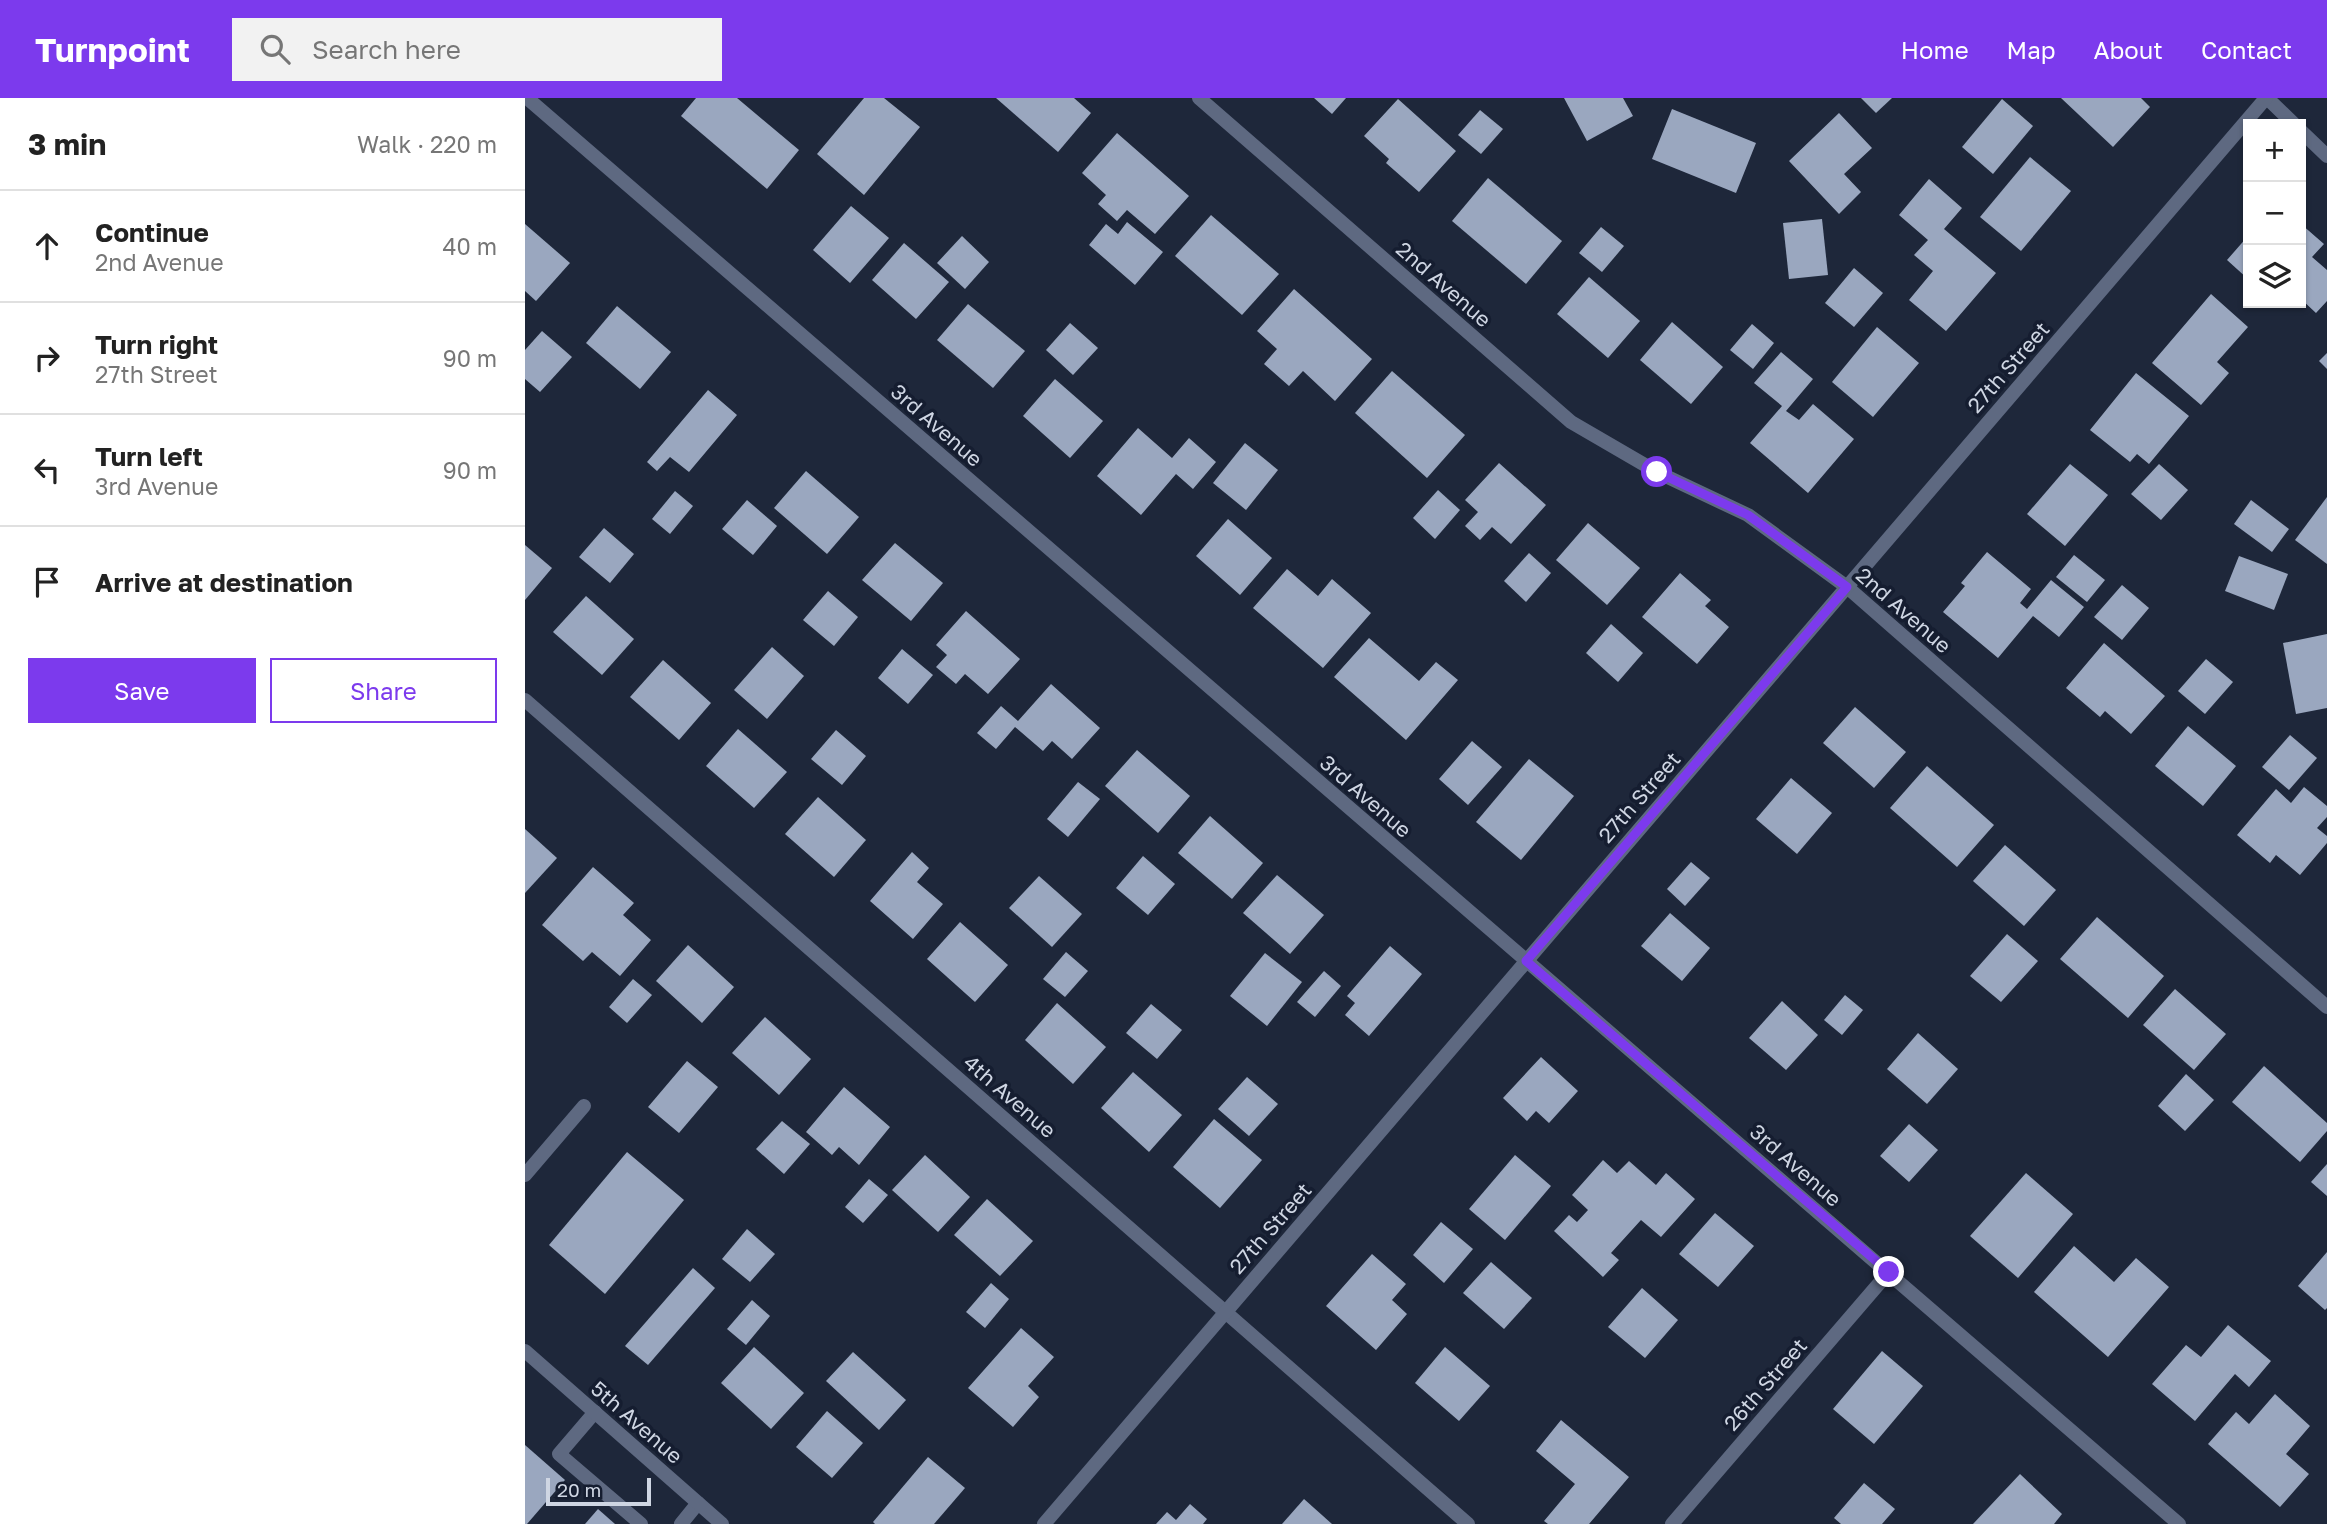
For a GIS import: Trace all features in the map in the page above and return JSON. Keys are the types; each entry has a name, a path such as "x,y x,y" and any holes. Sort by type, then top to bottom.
{"street":[{"name":"3rd Avenue","path":"527,98 2179,1524"},
{"name":"2nd Avenue","path":"1199,98 1571,422 1657,472 1748,515 1847,587 2327,1007"},
{"name":"27th Street","path":"1044,1524 2267,98"},
{"path":"2267,98 2289,119"},
{"path":"2306,136 2327,156"},
{"name":"4th Avenue","path":"525,700 1468,1524"},
{"path":"525,1175 584,1106"},
{"name":"26th Street","path":"1672,1524 1889,1272"},
{"name":"5th Avenue","path":"525,1351 722,1524"},
{"path":"596,1412 559,1454 641,1524"},
{"path":"681,1524 698,1503"}],"building":[{"path":"696,98 737,98 799,150 767,189 681,116"},
{"path":"864,98 884,98 920,127 864,195 817,154"},
{"path":"996,98 1074,98 1091,113 1058,152"},
{"path":"1314,98 1346,98 1332,114"},
{"path":"1564,98 1623,98 1633,116 1587,141"},
{"path":"1861,98 1892,98 1876,113"},
{"path":"2061,98 2141,98 2150,107 2113,147"},
{"path":"1398,99 1456,151 1419,192 1386,163 1389,159 1364,136"},
{"path":"2002,99 2033,126 1993,174 1962,147"},
{"path":"1672,109 1756,143 1736,193 1652,159"},
{"path":"1480,110 1503,129 1481,154 1458,135"},
{"path":"1839,113 1872,148 1844,174 1861,192 1839,214 1789,161"},
{"path":"1117,133 1189,196 1155,234 1127,210 1117,221 1098,204 1106,195 1082,173"},
{"path":"2030,157 2071,191 2021,251 1980,217"},
{"path":"1488,178 1562,241 1526,284 1452,221"},
{"path":"1929,179 1962,208 1944,229 1996,273 1946,331 1909,300 1933,271 1914,255 1928,240 1899,215"},
{"path":"851,206 889,238 850,283 813,250"},
{"path":"1211,215 1279,274 1242,315 1175,256"},
{"path":"1822,219 1828,275 1789,279 1783,223"},
{"path":"1127,222 1163,252 1135,285 1089,245 1106,224 1118,234"},
{"path":"525,224 570,263 536,301 525,291"},
{"path":"1601,227 1624,246 1602,272 1579,253"},
{"path":"2306,228 2324,244 2312,257 2327,270 2327,301 2316,313 2306,304"},
{"path":"962,236 989,262 965,289 937,263"},
{"path":"2243,242 2243,274 2227,260"},
{"path":"904,243 949,282 916,319 872,280"},
{"path":"1854,268 1883,293 1854,327 1825,303"},
{"path":"1589,277 1640,321 1608,358 1557,314"},
{"path":"1294,289 1372,359 1335,401 1303,371 1289,386 1264,364 1277,349 1257,331"},
{"path":"2211,294 2248,327 2217,362 2229,373 2201,405 2152,363"},
{"path":"968,304 1025,351 993,388 937,340"},
{"path":"617,306 671,352 640,389 586,343"},
{"path":"1672,322 1723,367 1691,404 1640,360"},
{"path":"1070,323 1098,348 1073,375 1046,350"},
{"path":"1752,324 1774,343 1753,369 1730,350"},
{"path":"1877,327 1919,363 1873,417 1832,382"},
{"path":"542,331 572,357 540,392 525,379 525,350"},
{"path":"1781,352 1813,379 1786,411 1799,420 1813,404 1854,439 1808,493 1750,443 1782,406 1754,383"},
{"path":"2327,353 2327,369 2319,361"},
{"path":"1392,371 1465,435 1427,478 1355,413"},
{"path":"2136,373 2189,416 2149,464 2137,454 2130,462 2090,430"},
{"path":"1055,379 1103,421 1070,458 1023,416"},
{"path":"708,390 737,415 689,472 670,457 657,471 647,462"},
{"path":"1138,428 1172,458 1189,438 1216,462 1193,489 1176,474 1141,515 1097,476"},
{"path":"1245,443 1278,470 1246,510 1213,483"},
{"path":"1499,463 1546,505 1511,544 1492,527 1480,540 1465,526 1478,512 1465,500"},
{"path":"2070,464 2108,495 2065,546 2027,514"},
{"path":"2159,464 2188,490 2161,520 2131,494"},
{"path":"806,471 859,517 827,554 774,508"},
{"path":"1438,490 1460,510 1435,539 1413,518"},
{"path":"675,491 693,506 670,534 652,519"},
{"path":"2327,497 2327,564 2295,540"},
{"path":"747,500 777,526 753,555 722,529"},
{"path":"2251,500 2289,529 2272,552 2234,524"},
{"path":"1228,519 1272,558 1240,595 1196,556"},
{"path":"1588,523 1640,568 1607,605 1556,560"},
{"path":"604,528 634,554 610,583 579,557"},
{"path":"895,543 943,583 911,621 862,580"},
{"path":"525,545 552,568 525,600"},
{"path":"1987,552 2031,589 2020,603 2027,609 2051,580 2084,607 2059,637 2033,616 1998,658 1943,612 1965,586 1961,583"},
{"path":"1529,553 1551,573 1526,602 1504,581"},
{"path":"2074,555 2105,580 2087,602 2056,577"},
{"path":"2239,556 2288,574 2274,610 2225,591"},
{"path":"1287,569 1318,596 1332,579 1371,613 1323,668 1253,608"},
{"path":"1680,573 1711,600 1705,606 1729,627 1697,664 1642,617"},
{"path":"2122,585 2149,608 2122,640 2094,617"},
{"path":"828,591 858,617 834,646 803,620"},
{"path":"586,596 634,639 602,675 553,632"},
{"path":"966,611 1020,659 988,694 965,674 956,684 936,667 947,655 936,645"},
{"path":"1611,624 1643,653 1618,682 1586,653"},
{"path":"2327,634 2327,708 2296,714 2283,643"},
{"path":"1369,638 1419,681 1436,662 1458,680 1406,740 1334,677"},
{"path":"2104,643 2165,696 2131,734 2105,711 2100,717 2066,688"},
{"path":"772,647 804,676 767,719 734,690"},
{"path":"902,649 933,675 908,704 878,678"},
{"path":"2206,659 2233,682 2205,714 2178,691"},
{"path":"663,660 711,703 679,740 630,697"},
{"path":"1051,684 1100,728 1072,759 1052,741 1043,751 1015,727 996,749 977,733 1001,706 1018,721"},
{"path":"1855,707 1906,752 1874,788 1823,743"},
{"path":"2188,726 2236,766 2203,806 2155,766"},
{"path":"738,729 787,772 754,808 706,766"},
{"path":"836,730 866,756 842,785 811,759"},
{"path":"2290,735 2317,758 2289,790 2262,767"},
{"path":"1472,741 1502,767 1468,805 1439,779"},
{"path":"1137,750 1190,796 1158,833 1105,786"},
{"path":"1529,759 1574,796 1521,860 1476,822"},
{"path":"1927,766 1994,825 1957,867 1890,808"},
{"path":"1791,778 1832,813 1797,854 1756,819"},
{"path":"1078,782 1100,799 1068,837 1047,819"},
{"path":"2304,787 2327,806 2327,817 2317,828 2327,836 2327,843 2300,875 2276,855 2270,863 2237,835 2276,789 2291,803"},
{"path":"818,797 866,840 834,877 785,834"},
{"path":"1210,816 1263,863 1232,899 1178,853"},
{"path":"525,829 557,858 525,893"},
{"path":"2005,845 2056,890 2024,926 1973,881"},
{"path":"912,852 929,868 917,882 943,904 913,939 870,901"},
{"path":"1143,856 1175,884 1148,915 1116,888"},
{"path":"1691,862 1710,878 1685,906 1667,889"},
{"path":"593,867 634,903 623,915 651,940 620,976 592,952 583,961 542,925"},
{"path":"1277,875 1324,915 1290,954 1243,913"},
{"path":"1039,876 1082,914 1052,947 1009,908"},
{"path":"1670,913 1710,948 1682,981 1641,946"},
{"path":"2097,917 2164,976 2128,1018 2060,959"},
{"path":"960,922 1008,965 975,1002 927,959"},
{"path":"2007,934 2038,961 2001,1002 1970,976"},
{"path":"688,945 734,987 702,1023 656,981"},
{"path":"1390,946 1422,974 1369,1036 1345,1015 1355,1003 1347,996"},
{"path":"1066,952 1088,971 1065,997 1043,979"},
{"path":"1265,953 1302,982 1267,1026 1230,996"},
{"path":"1324,971 1341,986 1315,1017 1297,1002"},
{"path":"633,979 652,995 627,1023 609,1007"},
{"path":"2175,989 2226,1034 2194,1070 2143,1025"},
{"path":"1845,995 1863,1010 1842,1035 1824,1020"},
{"path":"1782,1001 1818,1035 1786,1070 1749,1038"},
{"path":"1057,1003 1106,1047 1073,1084 1025,1040"},
{"path":"1151,1004 1182,1030 1157,1059 1126,1033"},
{"path":"765,1017 811,1059 779,1095 732,1053"},
{"path":"1918,1033 1958,1069 1927,1104 1887,1069"},
{"path":"1541,1057 1578,1091 1549,1123 1536,1111 1527,1121 1503,1098"},
{"path":"687,1061 718,1087 679,1133 648,1107"},
{"path":"2264,1066 2327,1123 2327,1131 2300,1162 2232,1102"},
{"path":"1133,1072 1182,1115 1149,1152 1101,1108"},
{"path":"2186,1074 2214,1100 2185,1131 2158,1106"},
{"path":"1247,1077 1278,1104 1249,1136 1218,1109"},
{"path":"844,1087 890,1127 859,1165 839,1147 832,1155 806,1132"},
{"path":"1214,1119 1262,1160 1220,1208 1173,1167"},
{"path":"782,1121 810,1144 784,1174 756,1149"},
{"path":"1909,1124 1938,1150 1909,1182 1880,1156"},
{"path":"627,1152 684,1200 605,1294 549,1245"},
{"path":"925,1155 970,1197 938,1232 892,1190"},
{"path":"1515,1155 1551,1186 1505,1240 1469,1209"},
{"path":"1603,1160 1617,1173 1629,1161 1656,1185 1666,1173 1695,1199 1661,1237 1641,1220 1611,1253 1619,1260 1603,1277 1554,1231 1569,1215 1577,1222 1588,1210 1572,1195"},
{"path":"2327,1164 2327,1196 2311,1182"},
{"path":"2026,1173 2073,1214 2018,1278 1970,1236"},
{"path":"869,1179 888,1195 863,1223 845,1207"},
{"path":"987,1199 1033,1241 1000,1276 954,1235"},
{"path":"1715,1213 1754,1246 1718,1287 1679,1254"},
{"path":"1441,1222 1473,1249 1444,1283 1413,1255"},
{"path":"747,1229 775,1254 750,1282 722,1259"},
{"path":"2074,1246 2114,1282 2136,1258 2169,1287 2108,1357 2034,1292"},
{"path":"2327,1252 2327,1308 2325,1310 2298,1286"},
{"path":"1372,1254 1406,1284 1392,1300 1407,1314 1376,1350 1326,1306"},
{"path":"1491,1262 1532,1298 1504,1329 1463,1293"},
{"path":"693,1268 715,1288 648,1365 625,1346"},
{"path":"991,1283 1009,1299 985,1328 966,1312"},
{"path":"1642,1288 1678,1320 1645,1358 1608,1327"},
{"path":"752,1300 770,1316 746,1345 727,1329"},
{"path":"2228,1325 2271,1361 2249,1387 2235,1374 2195,1421 2152,1384 2186,1345 2201,1357"},
{"path":"1021,1328 1054,1357 1028,1386 1039,1397 1013,1427 968,1388"},
{"path":"754,1347 804,1393 771,1429 721,1383"},
{"path":"1445,1347 1490,1386 1459,1421 1415,1383"},
{"path":"1882,1351 1923,1386 1874,1444 1833,1409"},
{"path":"853,1352 906,1400 879,1430 826,1381"},
{"path":"2275,1394 2310,1426 2286,1454 2309,1474 2280,1507 2208,1444 2236,1412 2249,1424"},
{"path":"827,1411 863,1443 832,1478 796,1447"},
{"path":"1561,1420 1629,1477 1589,1524 1548,1524 1544,1521 1575,1484 1536,1451"},
{"path":"525,1445 565,1480 527,1524 525,1524"},
{"path":"928,1457 965,1488 934,1524 875,1524 873,1522"},
{"path":"2020,1474 2062,1514 2054,1524 1973,1524"},
{"path":"1864,1483 1895,1509 1882,1524 1841,1524 1834,1518"},
{"path":"1304,1499 1332,1524 1282,1524"},
{"path":"1190,1504 1207,1519 1203,1524 1156,1524 1167,1512 1176,1520"},
{"path":"598,1509 615,1524 585,1524"}],"route":[{"path":"1657,472 1748,515 1847,587 1526,961 1889,1272"}]}
